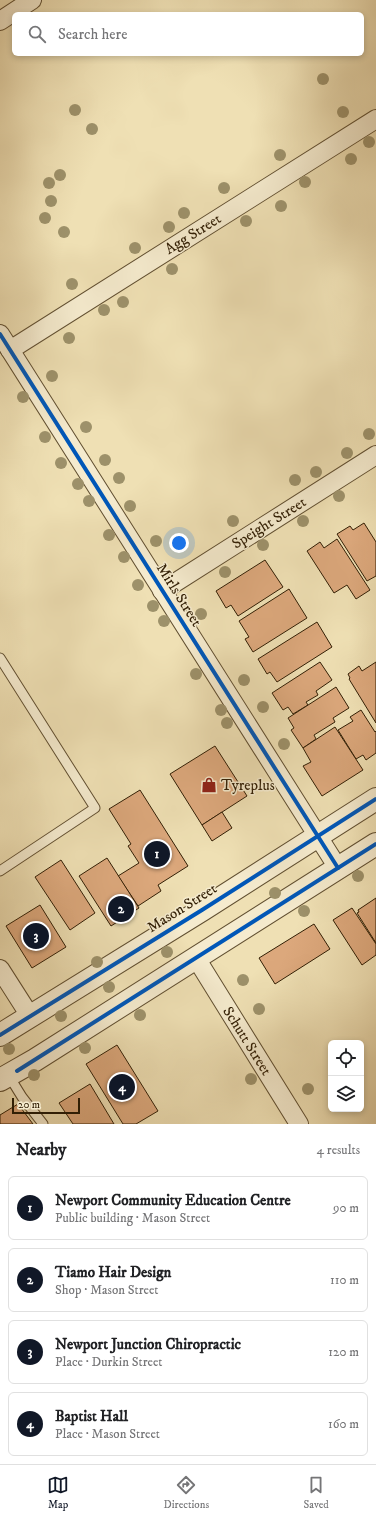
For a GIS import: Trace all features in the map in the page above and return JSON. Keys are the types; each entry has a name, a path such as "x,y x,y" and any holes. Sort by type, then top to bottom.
{"street":[{"path":"13,12 32,0"},
{"path":"0,20 12,12"},
{"name":"Agg Street","path":"10,350 376,119"},
{"name":"Mirls Street","path":"0,334 338,868"},
{"name":"Speight Street","path":"162,591 376,455"},
{"name":"Mason Street","path":"0,1034 202,910 376,799"},
{"path":"4,1078 376,845"},
{"name":"Schutt Street","path":"196,958 299,1124"},
{"path":"0,969 30,1016"}],"lane":[{"path":"0,658 96,808 0,871"},
{"path":"4,1078 44,1124"}],"building":[{"path":"364,523 376,542 376,576 367,581 337,534 350,526 353,530"},
{"path":"337,539 370,590 356,599 347,585 334,593 307,551 320,542 324,548"},
{"path":"265,560 283,587 238,616 231,605 226,608 216,591"},
{"path":"289,589 307,618 253,652 245,639 249,637 239,621"},
{"path":"317,622 332,647 277,682 270,672 267,674 258,659"},
{"path":"320,662 332,680 316,691 318,695 306,702 308,705 293,714 288,707 283,710 272,693"},
{"path":"376,662 376,723 349,679 348,674 359,666 362,671"},
{"path":"336,687 349,708 333,718 335,722 314,735 316,739 303,748 291,730 294,728 288,718"},
{"path":"361,710 375,732 376,731 376,753 366,760 363,755 356,759 338,730 353,721 350,717"},
{"path":"335,727 363,770 322,796 303,766 311,762 303,748"},
{"name":"Tyreplus","path":"215,746 247,796 202,825 170,774"},
{"path":"140,790 188,866 158,885 161,891 138,906 118,876 139,863 128,846 131,844 109,809"},
{"path":"222,812 232,828 212,841 202,825"},
{"path":"107,858 139,908 111,926 79,876"},
{"path":"61,860 95,913 70,930 35,877"},
{"path":"376,898 376,943 357,913 359,912 358,910"},
{"path":"40,905 66,947 32,968 6,926"},
{"path":"352,908 376,944 376,955 362,965 333,920"},
{"path":"314,924 330,949 275,984 259,958"},
{"path":"117,1045 158,1111 136,1124 123,1124 86,1064"},
{"path":"90,1084 114,1124 73,1124 59,1103"},
{"path":"18,1104 33,1124 0,1124 0,1115"}],"cycle path":[{"path":"0,334 338,868"},
{"path":"0,1035 202,910 376,799"},
{"path":"17,1071 376,844"}],"place":[{"name":"Tyreplus","path":"209,785"},
{"name":"Newport Community Education Centre","path":"157,854"},
{"name":"Tiamo Hair Design","path":"121,909"},
{"name":"Newport Junction Chiropractic","path":"36,936"},
{"name":"Baptist Hall","path":"122,1087"}]}
